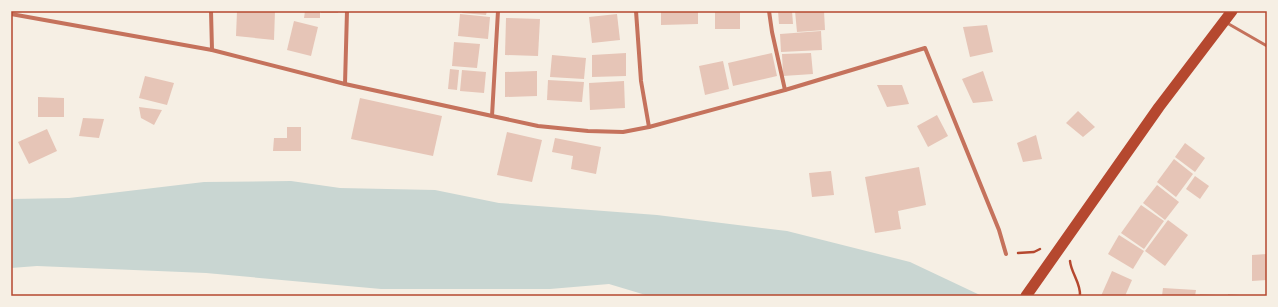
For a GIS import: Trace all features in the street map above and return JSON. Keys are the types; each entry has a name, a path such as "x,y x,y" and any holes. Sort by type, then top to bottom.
{"highway":[{"path":"1026,296 1159,107 1232,11"}],"street":[{"path":"211,11 212,50"},
{"path":"345,84 347,11"},
{"path":"492,116 498,11"},
{"path":"636,11 641,81 649,127"},
{"path":"769,11 772,32 785,90"},
{"path":"11,14 212,50 345,84 538,126 588,131 623,132 649,127 785,90 925,48 1000,230 1006,254"}],"lane":[{"path":"1223,22 1267,46"}],"path":[{"path":"1068,236 1071,268 1080,288 1080,296"},
{"path":"1006,254 1034,252 1041,249"}],"shaded area":[{"path":"291,181 340,188 435,190 499,203 657,215 787,231 910,262 982,296 649,296 609,284 550,289 381,289 206,273 37,266 11,268 11,199 69,198 204,182"}],"building":[{"path":"237,11 275,11 274,40 236,36"},
{"path":"305,11 320,11 320,18 304,18"},
{"path":"321,11 338,11 338,13 321,13"},
{"path":"463,11 487,11 486,15 462,13"},
{"path":"661,11 698,11 698,24 661,25"},
{"path":"715,11 740,11 740,29 715,29"},
{"path":"778,11 792,11 793,24 779,24"},
{"path":"795,11 824,11 825,30 797,32"},
{"path":"460,14 490,17 488,39 458,36"},
{"path":"617,14 620,40 592,43 589,17"},
{"path":"506,18 540,19 538,56 505,55"},
{"path":"294,21 318,27 311,56 287,50"},
{"path":"987,25 993,52 970,57 963,27"},
{"path":"821,31 822,50 781,52 780,34"},
{"path":"454,42 480,44 477,68 452,66"},
{"path":"626,53 626,76 592,77 592,55"},
{"path":"772,53 777,76 733,86 728,63"},
{"path":"811,53 813,74 783,76 782,54"},
{"path":"552,55 586,58 584,79 550,77"},
{"path":"723,61 729,89 705,95 699,66"},
{"path":"450,69 459,70 457,90 448,89"},
{"path":"462,70 486,72 484,93 460,91"},
{"path":"537,71 537,96 505,97 505,72"},
{"path":"983,71 993,101 973,103 962,79"},
{"path":"145,76 174,83 167,105 139,98"},
{"path":"548,80 584,82 582,102 547,100"},
{"path":"624,81 625,108 590,110 589,83"},
{"path":"877,85 902,85 909,104 887,107"},
{"path":"38,97 64,98 64,117 38,117"},
{"path":"360,98 442,116 433,156 351,139"},
{"path":"139,107 162,110 154,125 141,118"},
{"path":"1078,111 1095,127 1083,137 1066,123"},
{"path":"937,115 948,136 928,147 917,126"},
{"path":"83,118 104,119 99,138 79,136"},
{"path":"287,127 301,127 301,151 273,151 274,138 287,138"},
{"path":"47,129 57,151 29,164 18,142"},
{"path":"507,132 542,140 532,182 497,175"},
{"path":"1036,135 1042,159 1023,162 1017,143"},
{"path":"555,138 601,147 596,174 571,169 573,156 552,152"},
{"path":"1185,143 1205,158 1195,172 1175,157"},
{"path":"1174,159 1193,174 1176,197 1157,182"},
{"path":"919,167 926,205 898,211 901,229 875,233 865,177"},
{"path":"831,171 834,195 812,197 809,173"},
{"path":"1195,176 1209,186 1200,199 1186,189"},
{"path":"1157,185 1179,202 1165,220 1143,203"},
{"path":"1141,205 1164,221 1144,249 1121,233"},
{"path":"1168,220 1188,235 1165,266 1145,251"},
{"path":"1119,235 1144,251 1133,269 1108,254"},
{"path":"1267,254 1267,280 1252,281 1252,255"},
{"path":"1112,271 1132,280 1125,296 1101,296"},
{"path":"1163,288 1196,290 1195,296 1162,296"},
{"path":"1200,294 1216,295 1216,296 1200,296"},
{"path":"1228,294 1240,295 1240,296 1228,296"}]}
